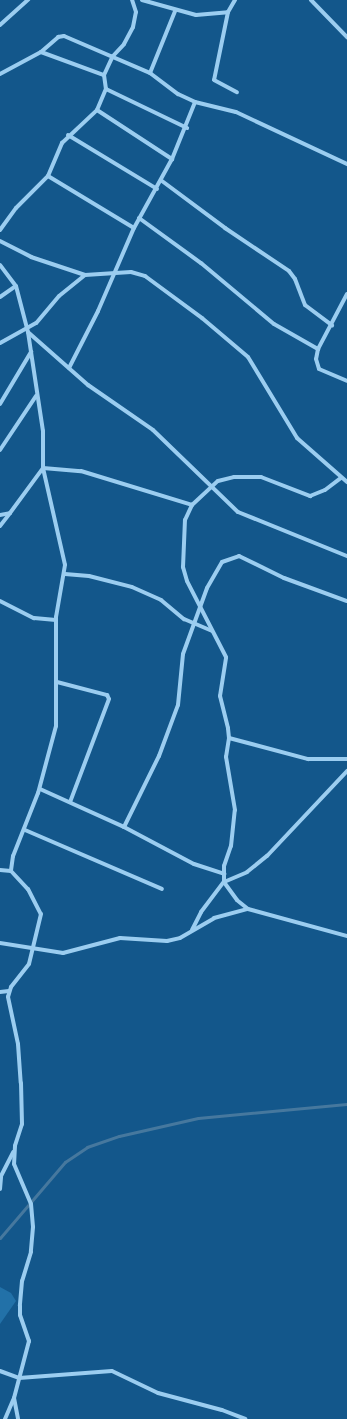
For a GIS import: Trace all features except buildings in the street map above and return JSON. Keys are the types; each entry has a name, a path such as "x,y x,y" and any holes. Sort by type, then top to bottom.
{"street":[{"path":"0,25 28,0"},
{"path":"0,230 16,208 48,176 68,135 97,110 106,89 104,75 113,56 124,44 133,27 136,12 132,0"},
{"path":"142,0 175,12 189,15 228,12"},
{"path":"235,0 228,12 214,79 215,82 237,92"},
{"path":"311,0 347,37"},
{"path":"315,4 319,0"},
{"path":"150,73 175,12"},
{"path":"0,74 41,52 61,36 113,56 150,73 178,94 195,102 236,112 347,164"},
{"path":"41,52 104,75"},
{"path":"106,89 187,128"},
{"path":"69,368 98,311 113,272 134,228 162,181 187,128 195,102"},
{"path":"97,110 172,159"},
{"path":"68,135 157,189"},
{"path":"48,176 134,228"},
{"path":"162,181 225,228 289,271 295,279 305,305 332,325"},
{"path":"140,218 201,262 274,324 318,349"},
{"path":"0,241 31,257 85,275 131,272 150,279 240,349 248,357 297,438 347,482"},
{"path":"0,265 16,286 28,330 36,396 43,431 43,468 65,555 65,574 56,620 56,726 40,789 25,830 13,856 10,871"},
{"path":"0,343 28,330 58,296 85,275"},
{"path":"0,297 16,286"},
{"path":"347,294 318,349 317,366 347,381"},
{"path":"28,330 88,385 153,430 209,486 243,514 347,556"},
{"path":"0,404 31,352"},
{"path":"0,450 36,396"},
{"path":"43,468 80,471 192,505"},
{"path":"0,526 43,468"},
{"path":"341,478 326,490 310,496 261,477 234,477 218,481 209,486 192,505 185,520 183,567 187,581 226,657 220,696 229,738 226,757 235,810 232,846 224,874 224,882 237,900 248,909 347,936"},
{"path":"0,515 10,513"},
{"path":"124,827 159,756 178,705 183,654 195,625 200,604 222,562 239,556 284,578 347,601"},
{"path":"65,574 89,576 132,588 161,600 179,616 195,625 212,631"},
{"path":"0,601 34,618 56,620"},
{"path":"57,682 107,695 109,699 70,802"},
{"path":"229,738 308,759 347,759"},
{"path":"192,930 201,912 224,882 247,872 268,856 347,771"},
{"path":"40,789 124,827 194,864 224,874"},
{"path":"25,830 162,889"},
{"path":"0,870 10,871 28,889 41,914 35,948 29,964 9,991 21,1083 22,1124 15,1146 1,1178 0,1190"},
{"path":"0,943 63,953 120,938 168,941 180,938 214,918 248,909"},
{"path":"0,992 9,991"},
{"path":"5,1419 14,1398 29,1341 20,1315 20,1306 26,1266 31,1252 33,1227 31,1204 14,1164 15,1146"},
{"path":"0,1371 19,1378 112,1371 158,1393 222,1410 245,1419"},
{"path":"14,1398 18,1419"}],"shaded area":[{"path":"0,1287 11,1293 16,1301 0,1324"}],"waterway":[{"path":"0,1238 65,1162 87,1147 119,1136 198,1118 347,1104"}]}
